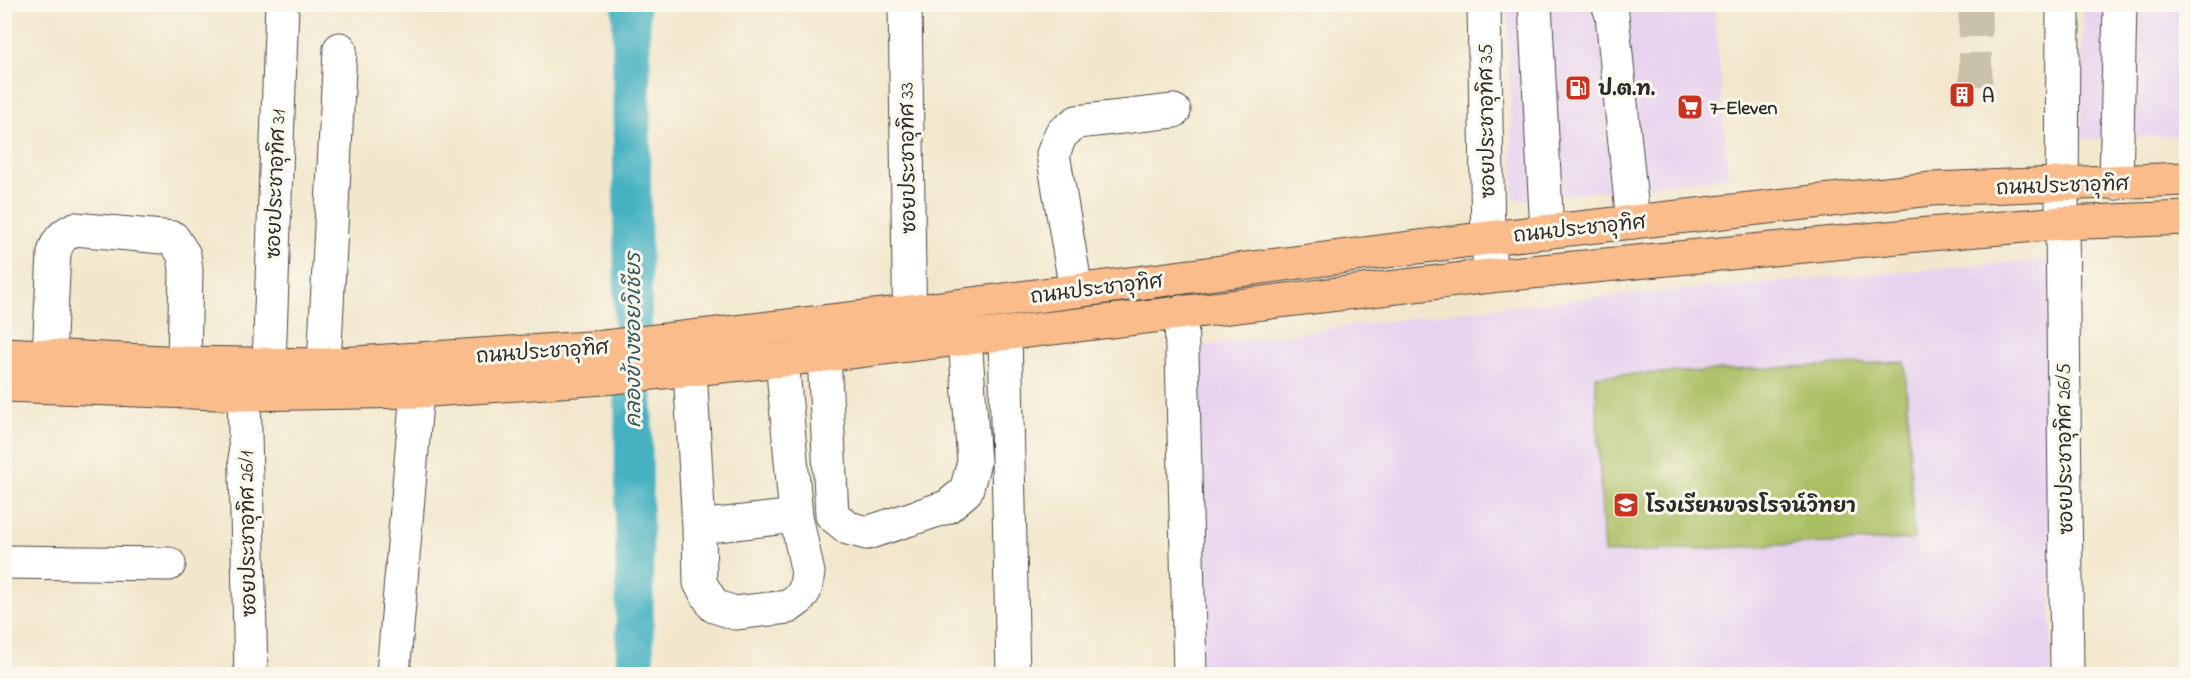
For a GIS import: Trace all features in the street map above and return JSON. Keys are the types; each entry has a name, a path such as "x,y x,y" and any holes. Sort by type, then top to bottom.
{"main road":[{"name":"ถนนประชาอุทิศ","path":"4,385 244,394 417,391 603,362 651,357 909,312 1488,238 1931,189 2187,179"},
{"name":"ถนนประชาอุทิศ","path":"651,357 690,369 965,339 1490,276 2062,223 2187,218"},
{"name":"ถนนประชาอุทิศ","path":"4,354 184,363 324,365 603,362"}],"street":[{"name":"ซอยประชาอุทิศ 31","path":"269,364 282,4"},
{"name":"ซอยประชาอุทิศ 33","path":"905,4 910,345"},
{"name":"ซอยประชาอุทิศ 35","path":"1484,4 1490,276"},
{"path":"1535,4 1547,232"},
{"path":"1608,4 1612,15 1634,222"},
{"name":"ซอยประชาอุทิศ 26/5","path":"2063,4 2062,223 2067,675"},
{"path":"2116,183 2120,4"},
{"path":"324,365 340,50"},
{"path":"1076,290 1053,154 1061,134 1077,122 1174,111"},
{"path":"49,356 54,253 56,244 65,234 75,229 173,238 184,255 186,270 184,363"},
{"path":"1181,312 1190,675"},
{"path":"1005,334 1013,675"},
{"path":"824,355 832,515 848,528 867,533 947,507 966,491 974,462 965,339"},
{"path":"690,369 700,583 714,606 735,613 788,607 799,599 805,590 808,573 796,516 782,360"},
{"path":"393,675 417,391"},
{"name":"ซอยประชาอุทิศ 26/1","path":"244,394 251,675"},
{"path":"699,527 796,516"},
{"path":"4,562 170,564"}],"shaded area":[{"path":"1507,5 1714,5 1728,177 1514,200"},
{"path":"2083,5 2186,5 2186,135 2082,139"},
{"name":"โรงเรียนขจรโรจน์วิทยา","path":"2055,259 2051,674 1201,674 1199,346 1464,311 1589,298"}],"green space":[{"path":"1905,362 1914,539 1604,553 1595,376"}],"waterway":[{"name":"คลองข้างซอยวิเชียร","path":"631,4 635,674"}],"tunnel":[{"path":"1975,4 1976,102"}],"place":[{"name":"ป.ต.ท.","path":"1578,88"},
{"name":"A","path":"1962,95"},
{"name":"7-Eleven","path":"1690,107"},
{"name":"โรงเรียนขจรโรจน์วิทยา","path":"1626,505"}]}
